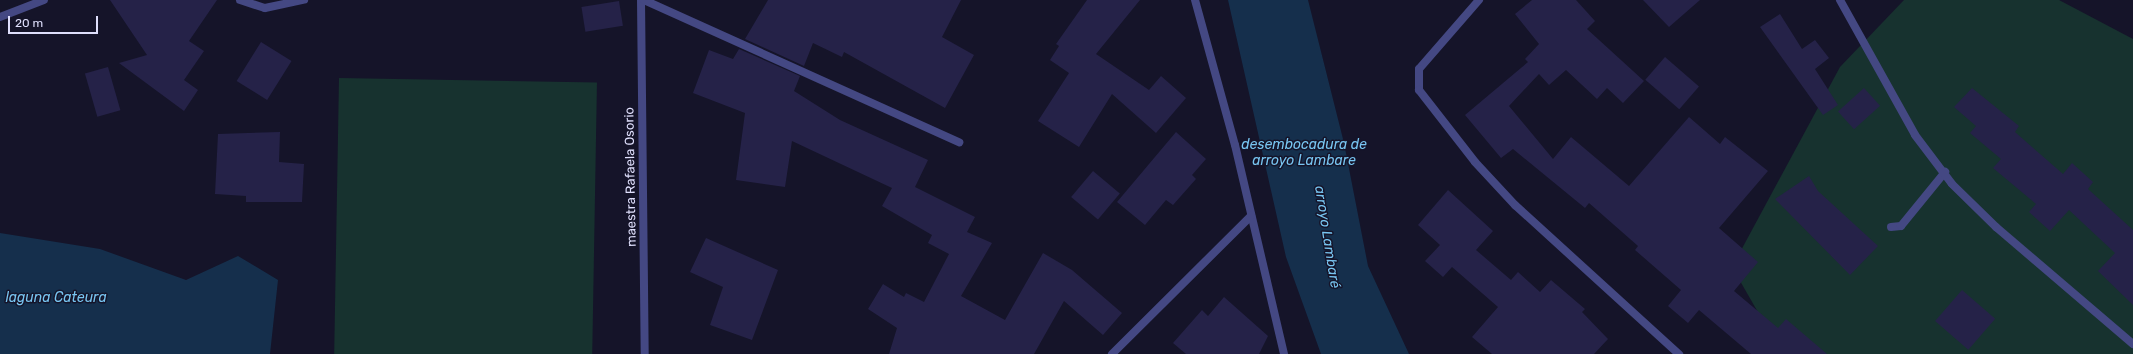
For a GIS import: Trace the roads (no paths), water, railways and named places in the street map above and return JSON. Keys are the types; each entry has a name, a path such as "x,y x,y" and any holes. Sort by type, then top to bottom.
{"street":[{"path":"0,18 44,0"},
{"path":"240,0 265,8 304,0"},
{"name":"maestra Rafaela Osorio","path":"641,0 645,354"},
{"path":"644,0 959,142"},
{"path":"1195,0 1251,216 1284,354"},
{"path":"1479,0 1419,69 1419,90 1475,162 1515,205 1679,354"},
{"path":"1840,0 1915,135 1945,172 1996,227 2133,344"},
{"path":"1891,227 1901,226 1945,172"},
{"path":"1112,354 1251,216"}],"water":[{"name":"desembocadura de arroyo Lambare","path":"1228,0 1308,0 1344,143 1368,266 1409,354 1321,354 1286,257"},
{"name":"laguna Cateura","path":"0,233 100,249 186,280 238,256 278,280 270,354 0,354"}],"water label":[{"name":"arroyo Lambaré","path":"1327,237"}]}
